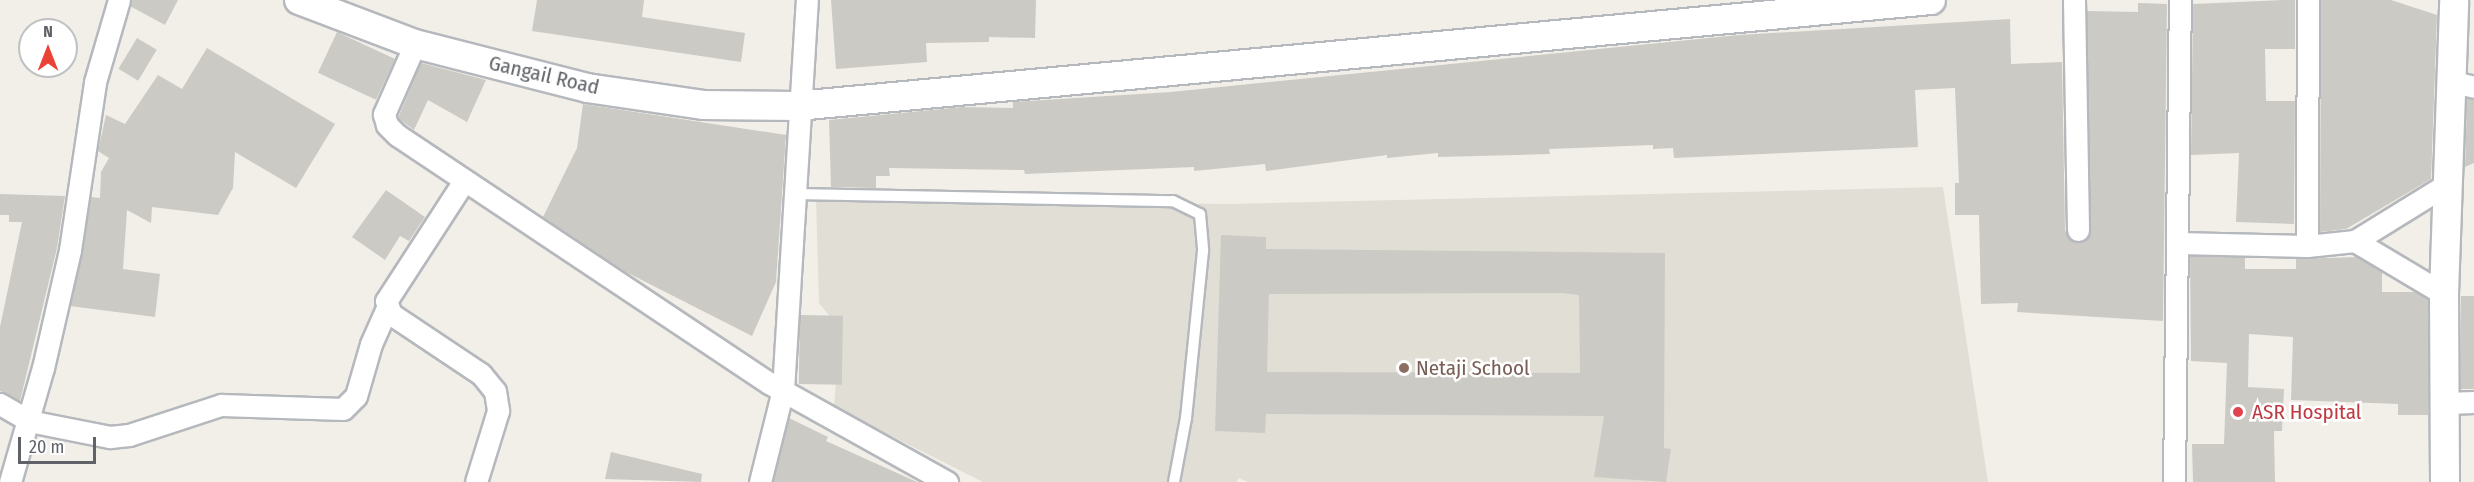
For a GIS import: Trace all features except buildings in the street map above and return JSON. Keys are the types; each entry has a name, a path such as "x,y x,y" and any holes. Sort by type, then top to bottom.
{"street":[{"path":"10,482 29,421 70,250 95,82 119,0"},
{"name":"Gangail Road","path":"299,0 415,44 587,88 703,105 797,106 1819,5 1931,0"},
{"path":"760,482 783,390 796,194 797,106 807,0"},
{"path":"2074,0 2078,230"},
{"path":"2174,482 2180,0"},
{"path":"2307,246 2308,0"},
{"path":"2445,482 2444,294 2449,183 2463,84 2453,1"},
{"path":"415,44 384,120 397,135 783,390 947,482"},
{"path":"0,404 29,421 110,437 129,435 221,405 343,409 356,396 370,344 387,308 387,293 464,180"},
{"path":"2178,243 2307,246 2355,241 2449,183"},
{"path":"2355,241 2444,294"},
{"path":"387,308 481,374 495,391 498,411 476,482"},
{"path":"2446,403 2474,402"}],"lane":[{"path":"796,194 1173,201 1200,214 1204,229 1202,263 1186,418 1174,482"}],"shaded area":[{"name":"Netaji School","path":"1943,187 1988,482 1248,482 1239,478 1237,482 983,482 834,407 840,329 819,303 816,200 1232,204"}],"place":[{"name":"Netaji School","path":"1404,368"},
{"name":"ASR Hospital","path":"2238,412"}]}
